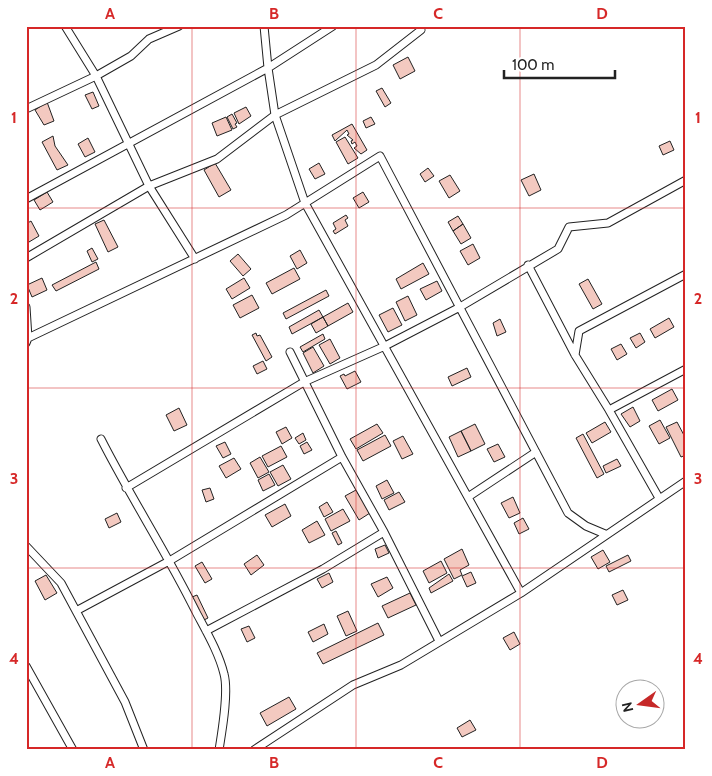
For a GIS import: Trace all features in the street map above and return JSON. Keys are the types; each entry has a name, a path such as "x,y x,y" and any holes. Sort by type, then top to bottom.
{"street":[{"path":"65,26 96,76 149,186 195,259"},
{"path":"26,109 96,76 131,56 149,40 178,26"},
{"path":"264,26 275,115 304,203 521,592"},
{"path":"26,199 268,68 333,26"},
{"path":"26,258 149,186 217,158 275,115 376,65 421,30"},
{"path":"26,307 27,341 286,216 380,156 568,513 586,526 605,534"},
{"path":"126,488 304,382 385,346 460,307 528,265 558,249 569,227 608,222 686,180"},
{"path":"528,265 575,355 610,410 659,498"},
{"path":"575,355 579,331 686,274"},
{"path":"290,352 342,457 384,532 439,641"},
{"path":"610,410 686,369"},
{"path":"100,439 126,488 171,560 206,631 225,675 223,720 219,750"},
{"path":"468,497 536,452"},
{"path":"76,611 171,560 342,457"},
{"path":"254,750 354,685 401,664 521,592 686,481"},
{"path":"206,631 323,568 384,532"},
{"path":"26,546 61,583 125,702 144,750"},
{"path":"26,666 73,750"}],"building":[{"path":"408,57 415,71 400,79 393,65"},
{"path":"382,88 391,103 385,107 376,91"},
{"path":"93,92 99,106 92,109 85,95"},
{"path":"47,102 54,121 44,125 35,110"},
{"path":"246,107 251,116 239,124 234,113"},
{"path":"232,114 237,123 235,124 237,127 233,129 227,117"},
{"path":"226,117 232,130 217,136 212,123"},
{"path":"371,117 375,124 366,128 363,121"},
{"path":"352,124 367,150 361,154 354,148 357,146 355,142 352,144 351,141 353,140 347,135 349,134 347,130 335,141 332,135"},
{"path":"53,136 55,146 68,165 57,170 42,142"},
{"path":"345,137 358,158 348,164 336,142"},
{"path":"88,138 95,152 85,157 78,144"},
{"path":"670,141 674,150 663,155 659,146"},
{"path":"215,163 231,190 219,197 204,170"},
{"path":"319,163 325,174 315,179 309,169"},
{"path":"428,168 434,176 425,182 420,174"},
{"path":"534,174 541,190 529,196 521,180"},
{"path":"450,175 460,191 449,198 439,181"},
{"path":"47,192 53,202 40,210 34,200"},
{"path":"363,192 369,202 359,208 353,198"},
{"path":"346,215 348,218 345,220 348,226 335,234 333,231 336,229 333,223"},
{"path":"458,216 463,224 453,231 448,222"},
{"path":"104,220 118,247 108,252 95,224"},
{"path":"31,221 39,236 29,242 26,236 26,224"},
{"path":"463,224 471,238 461,244 453,231"},
{"path":"473,244 480,258 468,265 460,251"},
{"path":"92,248 98,259 92,262 87,251"},
{"path":"300,250 307,263 297,269 290,256"},
{"path":"238,254 251,269 243,276 230,261"},
{"path":"96,262 99,269 56,291 52,285"},
{"path":"423,263 429,274 401,289 396,279"},
{"path":"294,268 300,279 272,294 266,283"},
{"path":"42,278 47,290 32,297 27,285"},
{"path":"244,278 250,288 232,299 226,289"},
{"path":"588,279 602,304 593,309 579,284"},
{"path":"437,281 442,291 426,300 420,289"},
{"path":"326,290 329,296 286,319 283,313"},
{"path":"252,295 259,308 240,318 233,305"},
{"path":"408,296 417,315 405,321 396,302"},
{"path":"348,303 353,312 328,326 323,317"},
{"path":"393,308 402,325 388,332 379,315"},
{"path":"319,310 323,317 292,334 289,327"},
{"path":"323,317 328,326 316,333 311,324"},
{"path":"669,318 674,327 655,338 650,329"},
{"path":"500,319 506,332 497,336 493,323"},
{"path":"256,333 257,336 260,335 272,357 266,361 252,335"},
{"path":"640,333 645,342 636,348 630,338"},
{"path":"323,334 325,339 303,352 300,347"},
{"path":"330,339 340,358 330,364 319,345"},
{"path":"621,344 627,354 617,360 611,349"},
{"path":"313,347 324,366 313,373 303,353"},
{"path":"263,361 267,369 257,374 253,366"},
{"path":"467,368 471,377 452,386 448,377"},
{"path":"355,371 361,382 347,389 340,376 344,374 345,376"},
{"path":"672,389 678,400 658,411 652,400"},
{"path":"633,407 640,421 630,427 621,414"},
{"path":"179,408 187,425 174,431 166,415"},
{"path":"660,420 670,438 659,444 649,426"},
{"path":"605,422 611,432 592,443 586,433"},
{"path":"677,422 686,439 686,455 681,457 666,427"},
{"path":"377,424 383,433 356,449 350,439"},
{"path":"475,424 485,444 471,451 461,431"},
{"path":"286,427 292,438 282,444 276,432"},
{"path":"461,431 471,451 458,457 449,437"},
{"path":"303,433 306,440 299,444 295,438"},
{"path":"583,434 604,474 597,478 576,438"},
{"path":"385,435 391,446 363,461 357,450"},
{"path":"403,436 413,454 402,459 393,441"},
{"path":"225,442 231,454 223,458 216,446"},
{"path":"307,442 312,450 304,454 300,446"},
{"path":"498,444 505,457 494,462 487,449"},
{"path":"281,446 287,457 268,467 262,456"},
{"path":"260,457 269,472 258,478 250,463"},
{"path":"234,458 241,469 226,478 219,466"},
{"path":"617,459 621,466 606,473 603,466"},
{"path":"283,465 291,479 278,486 270,472"},
{"path":"269,474 275,485 263,491 258,480"},
{"path":"387,480 394,493 382,499 376,486"},
{"path":"210,488 214,499 206,502 202,490"},
{"path":"356,490 370,513 359,520 345,496"},
{"path":"399,492 405,502 389,510 384,500"},
{"path":"513,497 520,513 509,518 501,503"},
{"path":"327,502 333,512 324,517 319,507"},
{"path":"285,504 291,516 272,527 265,515"},
{"path":"343,509 350,521 331,531 325,519"},
{"path":"117,513 121,522 109,528 105,519"},
{"path":"523,518 529,529 519,534 514,523"},
{"path":"317,521 325,535 309,543 302,530"},
{"path":"336,531 342,543 338,545 332,533"},
{"path":"385,545 389,553 378,558 375,549"},
{"path":"462,549 469,565 460,570 462,575 454,579 444,559"},
{"path":"603,550 610,562 598,569 591,557"},
{"path":"257,555 264,565 251,575 244,564"},
{"path":"628,555 631,561 609,572 606,566"},
{"path":"441,561 447,573 429,583 423,571"},
{"path":"202,562 212,579 205,583 195,566"},
{"path":"471,572 476,583 467,587 462,576"},
{"path":"329,573 333,582 322,588 317,579"},
{"path":"449,574 453,581 431,593 429,588"},
{"path":"46,575 57,593 45,600 35,581"},
{"path":"387,577 393,588 378,597 371,584"},
{"path":"623,590 628,600 617,605 612,595"},
{"path":"410,593 416,605 388,618 382,606"},
{"path":"197,595 208,618 204,620 192,597"},
{"path":"348,611 357,631 346,636 337,616"},
{"path":"378,623 384,635 323,664 317,653"},
{"path":"324,624 328,634 313,642 308,632"},
{"path":"249,626 255,638 247,642 241,629"},
{"path":"514,632 520,644 510,650 503,638"},
{"path":"289,697 296,709 267,726 260,713"},
{"path":"470,720 476,730 462,737 457,728"}]}
